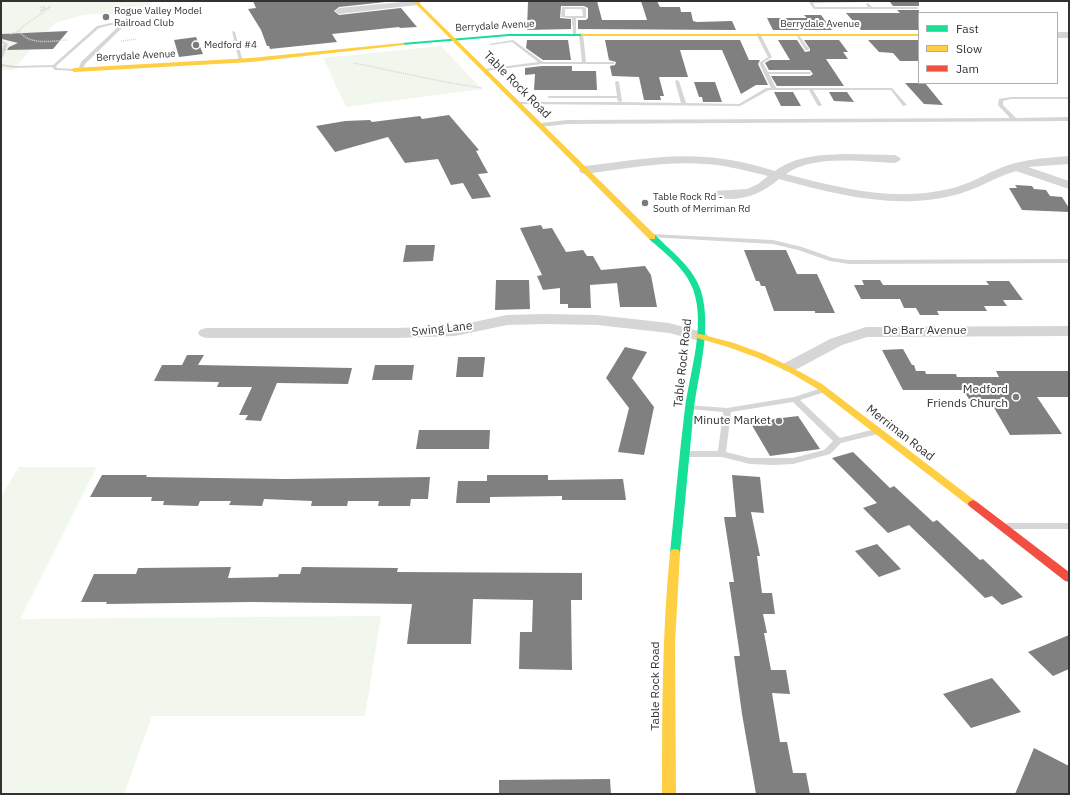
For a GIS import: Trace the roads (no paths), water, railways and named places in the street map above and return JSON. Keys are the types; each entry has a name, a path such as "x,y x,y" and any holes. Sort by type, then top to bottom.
{"street":[{"path":"340,11 416,2"},
{"name":"Table Rock Road","path":"416,2 683,267 697,288 701,308 700,336 690,408 670,605 668,659 669,794"},
{"name":"Berrydale Avenue","path":"77,70 241,61 509,34 918,35"},
{"path":"1058,35 1069,35"},
{"path":"718,194 752,192 764,185 784,169 795,164 811,160 895,159"},
{"path":"585,170 689,160 719,162 841,192 899,198 932,196 956,191 1015,167 1040,162 1069,160"},
{"path":"1015,167 1069,185"},
{"name":"Swing Lane","path":"206,334 396,334 455,331 507,320 545,319 597,320 669,328 700,336"},
{"name":"De Barr Avenue","path":"789,367 836,342 866,332 1069,331"},
{"name":"Merriman Road","path":"700,336 737,345 789,367 823,389 1069,578"}],"lane":[{"path":"871,8 865,1 811,2 814,8 871,8 917,8"},
{"path":"563,8 584,8 585,17 574,17 563,17 563,8"},
{"path":"54,66 55,69 77,70 123,25 132,13"},
{"path":"574,17 584,63"},
{"path":"1,65 15,67 54,66 98,27 107,24 119,23 123,25"},
{"path":"233,32 241,61"},
{"path":"758,34 770,57 761,63 774,89"},
{"path":"797,35 807,49"},
{"path":"1,41 6,44 1,57"},
{"path":"491,44 513,41 542,63"},
{"path":"485,70 542,63 612,63"},
{"path":"766,73 810,73"},
{"path":"677,81 684,105"},
{"path":"617,82 621,103"},
{"path":"887,82 905,105"},
{"path":"518,103 740,105 768,89 892,89"},
{"path":"810,89 820,105"},
{"path":"549,97 620,97"},
{"path":"583,97 583,103"},
{"path":"1015,120 1000,105 1001,100 1011,98 1069,98"},
{"path":"541,125 567,122 1069,120"},
{"path":"651,236 773,242 800,248 832,260 849,262 1069,261"},
{"path":"690,408 727,410 795,398 823,389"},
{"path":"795,398 838,441"},
{"path":"722,454 727,410"},
{"path":"685,454 722,454 750,461 793,461 827,452 838,441 879,431"},
{"path":"1001,526 1069,526"}],"place":[{"name":"Rogue Valley Model Railroad Club","path":"106,17"},
{"name":"Medford #4","path":"196,45"},
{"name":"Table Rock Rd - South of Merriman Rd","path":"645,203"},
{"name":"Medford Friends Church","path":"1016,397"},
{"name":"Minute Market","path":"779,421"}]}
